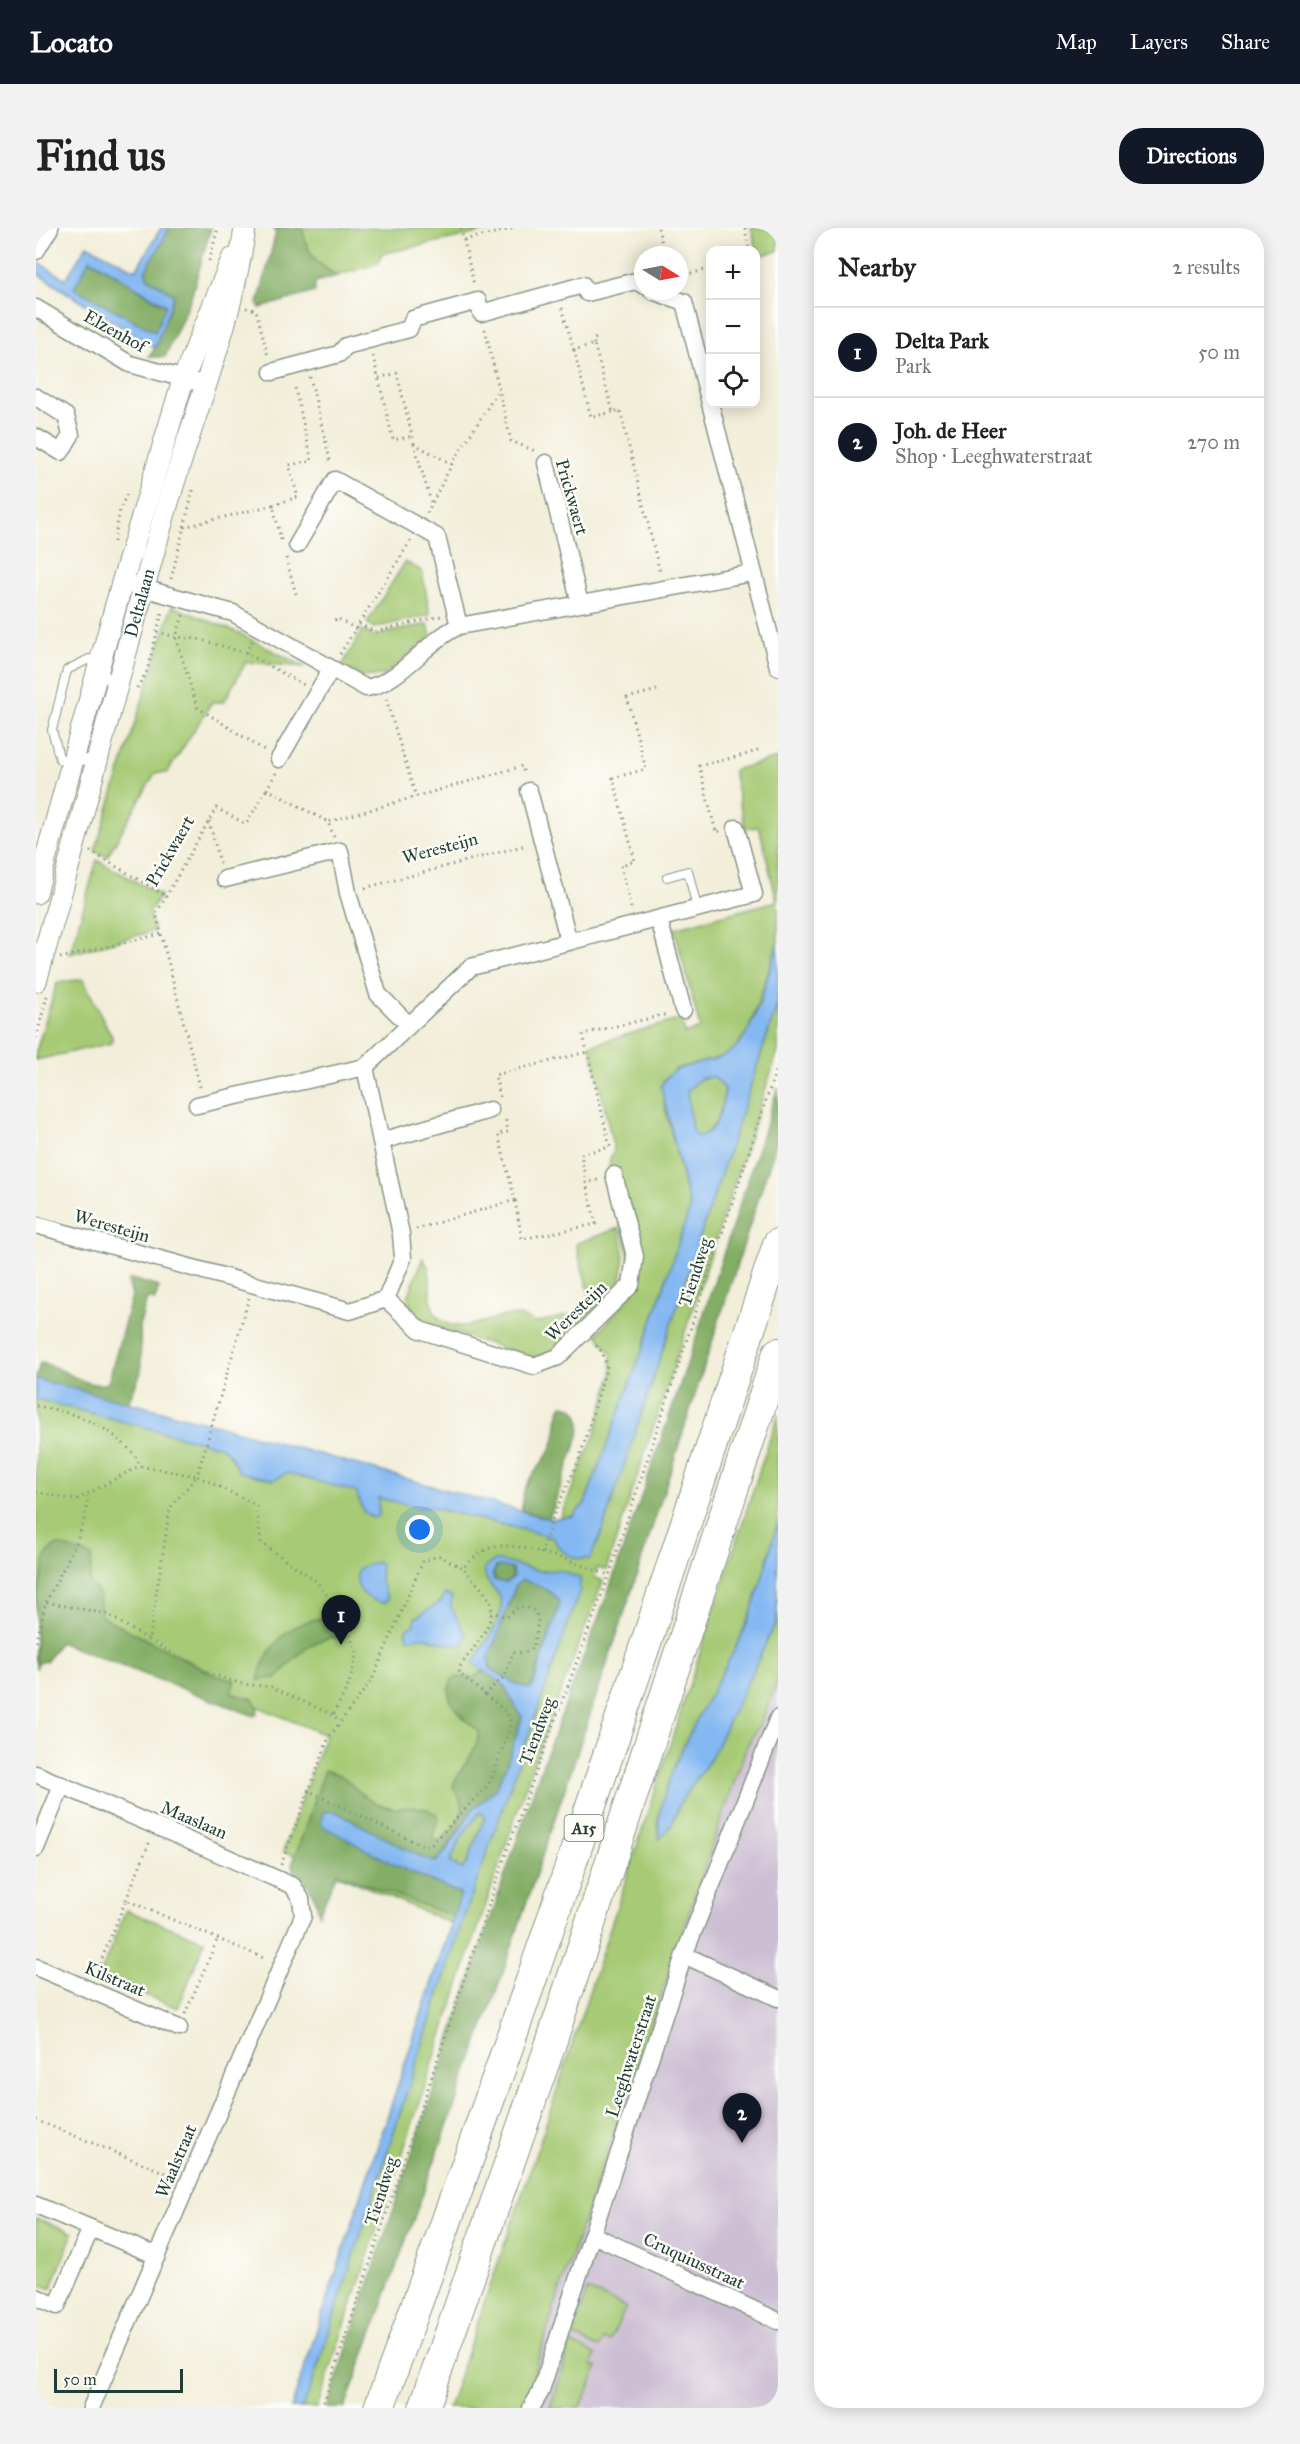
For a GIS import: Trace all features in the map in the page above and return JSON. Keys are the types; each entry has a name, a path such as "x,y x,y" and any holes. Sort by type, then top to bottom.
{"highway":[{"name":"A15","path":"379,2408 491,2101 627,1704 778,1244"},
{"name":"A15","path":"423,2408 550,2046 778,1353"}],"street":[{"path":"36,251 50,228"},
{"name":"Deltalaan","path":"36,891 122,583 183,380 245,228"},
{"name":"Deltalaan","path":"36,981 170,499 238,279 245,228"},
{"path":"272,372 339,354 346,346 409,329 413,319 558,292 583,285 587,293 634,281"},
{"path":"678,300 684,302 778,667"},
{"name":"Elzenhof","path":"38,314 130,364 207,385"},
{"path":"36,397 66,416 71,435 61,452 36,437"},
{"name":"Prickwaert","path":"546,463 580,604"},
{"path":"297,545 335,480 437,537 457,619"},
{"path":"122,583 233,613 366,688 381,686 457,619 580,604 752,573"},
{"path":"278,765 331,669"},
{"path":"529,791 569,942"},
{"path":"200,1104 365,1067 471,967 754,894 736,828"},
{"path":"225,879 340,851 348,893 378,994 409,1025"},
{"path":"36,891 61,897"},
{"path":"659,919 684,1010"},
{"path":"365,1067 401,1234 403,1258 386,1299"},
{"path":"381,1142 496,1108"},
{"name":"Weresteijn","path":"36,1225 350,1311 386,1299 420,1330 534,1366 558,1357 586,1332 631,1285 635,1256 614,1175"},
{"name":"Leeghwaterstraat","path":"531,2408 540,2393 577,2274 593,2235 684,1955 778,1718"},
{"name":"Maaslaan","path":"36,1774 277,1877 293,1886 301,1899 303,1916 298,1929"},
{"path":"36,1848 62,1785"},
{"name":"Waalstraat","path":"91,2408 298,1929"},
{"path":"684,1955 778,1998"},
{"name":"Kilstraat","path":"36,1967 179,2028"},
{"path":"36,2205 157,2256"},
{"path":"36,2297 57,2306 91,2228"},
{"name":"Cruquiusstraat","path":"593,2235 778,2321"}],"lane":[{"path":"99,755 72,765 60,760 52,730 67,670 89,659 99,665 116,691"},
{"path":"668,877 688,871 697,908"}],"path":[{"name":"Prickwaert","path":"461,228 511,441 535,452 546,463"},
{"path":"464,240 516,228"},
{"path":"658,228 663,246"},
{"path":"745,228 747,246"},
{"path":"688,274 706,270"},
{"path":"558,292 591,417 620,410 664,589"},
{"path":"243,308 256,310 272,372"},
{"path":"597,338 593,340 613,412"},
{"path":"369,340 393,440 413,436"},
{"path":"574,351 594,344"},
{"path":"184,527 298,497 289,465 312,461 298,365"},
{"path":"298,365 335,480"},
{"path":"379,378 397,374 414,444 432,503"},
{"path":"414,444 452,464"},
{"path":"273,505 296,594"},
{"path":"187,599 176,637 197,707 278,765"},
{"path":"335,621 337,618 357,629"},
{"path":"359,624 375,632 457,619"},
{"path":"135,626 176,637 198,639 246,653 318,693"},
{"path":"381,686 416,797"},
{"path":"635,925 621,865 635,861 613,778 646,769 627,698 657,690"},
{"path":"736,828 716,832 699,766 760,749"},
{"name":"Prickwaert","path":"161,934 156,915 216,808 246,824 278,765"},
{"path":"328,822 522,766 529,791"},
{"path":"267,789 328,822 340,851"},
{"path":"209,821 225,879"},
{"name":"Weresteijn","path":"348,893 542,841"},
{"path":"89,850 166,896"},
{"path":"57,959 161,934 200,1104"},
{"path":"587,1052 495,1075 496,1108 508,1132 498,1134 522,1239 596,1224 580,1154 610,1147 583,1034 684,1010"},
{"name":"Tiendweg","path":"322,2408 507,1850 609,1575 778,1064"},
{"path":"586,1183 614,1175"},
{"path":"401,1234 514,1200"},
{"path":"149,1640 168,1515 197,1476 253,1285"},
{"path":"541,1554 554,1514 579,1460 607,1366 602,1352 586,1332"},
{"path":"36,1406 64,1411 95,1422 113,1434 137,1458 139,1466"},
{"path":"36,1492 60,1499 76,1500 139,1466 197,1476 256,1505 261,1544 316,1581 334,1604 357,1652 349,1684 333,1714"},
{"path":"36,1645 46,1602 76,1538 88,1505 87,1496"},
{"path":"463,1568 490,1548 507,1546 609,1575"},
{"path":"277,1877 307,1790 329,1737 372,1680 423,1561 439,1556 463,1568 490,1601 491,1612 485,1629 460,1667 459,1673 505,1711 510,1719 510,1728 491,1780 431,1845 420,1845 307,1790"},
{"path":"46,1602 107,1614 210,1674 243,1684 271,1687 333,1714 339,1721"},
{"path":"484,1695 505,1676 513,1652 524,1653 533,1648 538,1622 532,1609 519,1606 510,1616 505,1617 491,1612"},
{"path":"90,1989 156,1826"},
{"path":"126,1900 282,1965"},
{"path":"179,2028 218,1938"},
{"path":"36,2120 188,2183"}],"shaded area":[{"path":"778,1643 778,2408 504,2408"}],"green space":[{"path":"170,228 211,228 190,301 165,357 149,357 155,348 174,295 148,278 145,271"},
{"path":"272,228 501,228 381,254 379,263 337,276 318,264 309,251 287,245"},
{"path":"277,228 303,228 309,251 324,267 337,276 315,282 315,292 260,308 258,304"},
{"path":"751,228 778,228 778,251 760,256 760,246 756,246"},
{"path":"90,259 166,306 155,333 74,288"},
{"path":"405,562 422,571 430,615 374,628 367,623"},
{"path":"172,606 234,631 305,667 246,662 224,702 212,702 167,773 155,773 107,857 95,851"},
{"path":"428,624 431,636 384,675 363,677 342,666 362,630 373,636"},
{"path":"778,758 778,942 748,1031 736,1047 723,1057 675,1069 664,1104 690,1208 645,1343 585,1503 573,1516 559,1520 595,1434 612,1375 611,1354 597,1334 629,1297 636,1285 608,1173 614,1151 591,1045 681,1019 685,1034 700,1028 674,928 777,901 760,830 757,827 745,829 733,770"},
{"path":"97,860 160,895 149,913 154,931 70,954"},
{"path":"83,979 112,1037 112,1043 36,1060 36,1051 57,983"},
{"path":"778,1003 778,1051 606,1570 597,1568 594,1577 603,1581 531,1770 317,2408 302,2408 460,1927 283,1851 325,1735 58,1622 36,1669 36,1380 598,1543"},
{"path":"714,1077 725,1089 721,1111 711,1129 699,1137 692,1130 687,1091 701,1078"},
{"path":"778,1087 778,1138 629,1599 500,1981 345,2408 327,2408 542,1766 607,1595 691,1353"},
{"path":"619,1228 624,1258 617,1288 554,1351 544,1356 532,1357 438,1328 418,1316 409,1303 408,1297 423,1258 429,1269 434,1312 444,1322 455,1326 467,1326 512,1315 523,1317 534,1323 594,1310 576,1246 577,1243"},
{"path":"131,1279 159,1287 155,1300 147,1298 140,1324 141,1372 128,1403 36,1379 40,1363 57,1368 91,1384 108,1383 132,1296 128,1281"},
{"path":"563,1405 576,1411 580,1420 579,1435 549,1519 522,1510 522,1499 528,1481 545,1459 554,1442 559,1413"},
{"path":"778,1414 778,1522 760,1592 733,1654 675,1765 657,1822 659,1839 671,1825 681,1801 711,1758 778,1614 778,1681 761,1722 747,1745 562,2283 523,2408 448,2408 546,2124"},
{"path":"58,1545 92,1556 90,1583 99,1594 101,1616 211,1673 235,1680 231,1693 253,1699 258,1708 257,1714 254,1716 59,1642 47,1661 36,1663 36,1596 44,1561 51,1549"},
{"path":"499,1565 507,1565 512,1570 510,1581 499,1583 494,1578 494,1570"},
{"path":"522,1580 548,1591 560,1603 530,1689 516,1684 490,1668 489,1657 516,1585"},
{"path":"321,1618 337,1619 344,1637 332,1637 313,1644 298,1655 276,1678 258,1680 261,1668 272,1648 288,1631 298,1625"},
{"path":"485,1670 502,1683 522,1717 506,1767 495,1789 472,1810 439,1860 397,1866 461,1894 454,1917 337,1873 319,1914 310,1889 293,1870 292,1865 325,1770 345,1778 366,1798 381,1805 398,1808 418,1807 431,1811 439,1817 433,1835 434,1841 444,1837 454,1827 461,1814 461,1802 453,1786 475,1748 479,1732 455,1709 449,1695 449,1688 452,1679 473,1678"},
{"path":"126,1910 205,1941 178,2008 99,1977"},
{"path":"36,2218 73,2233 51,2289 36,2283"},
{"path":"587,2290 626,2307 610,2341 604,2339 599,2348 573,2336"},
{"path":"571,2343 596,2355 591,2365 598,2368 580,2408 550,2408"}],"water":[{"path":"161,228 170,228 145,271 148,278 174,295 155,348 36,273 36,261 66,279 87,245 136,270","holes":["90,259 166,305 155,332 74,288"]},
{"path":"778,942 778,1003 601,1535 590,1559 579,1559 568,1555 559,1548 554,1538 430,1507 420,1508 378,1498 379,1515 373,1518 363,1511 356,1492 287,1473 274,1480 239,1472 230,1455 221,1447 36,1399 36,1379 217,1425 549,1519 573,1516 585,1503 645,1343 690,1208 661,1086 675,1071 716,1058 735,1048 756,1013","holes":["714,1077 725,1089 721,1111 715,1124 699,1137 692,1130 687,1091 701,1078"]},
{"path":"778,1522 777,1620 711,1758 681,1801 671,1825 659,1839 660,1816 676,1762 744,1630"},
{"path":"494,1561 501,1561 539,1571 559,1570 580,1578 580,1590 462,1923 314,2378 302,2408 291,2408 461,1894 397,1866 324,1827 321,1822 323,1812 334,1811 427,1860 436,1862 447,1850 472,1810 495,1789 506,1767 522,1717 502,1683 473,1663 495,1628 501,1608 501,1599 486,1578 485,1567","holes":["496,1567 513,1569 514,1577 506,1583 494,1580 492,1575","522,1580 538,1586 553,1594 560,1603 533,1686 530,1689 516,1684 490,1668 489,1658 516,1585","480,1812 485,1816 467,1863 462,1869 450,1862 462,1836"]},
{"path":"377,1562 381,1564 380,1580 388,1599 384,1603 366,1596 357,1581 359,1568"},
{"path":"444,1594 452,1596 451,1607 467,1637 464,1645 448,1644 425,1637 408,1638 406,1629 415,1625 415,1618 442,1601"}],"place":[{"name":"Delta Park","path":"341,1645"},
{"name":"Joh. de Heer","path":"742,2143"}]}
